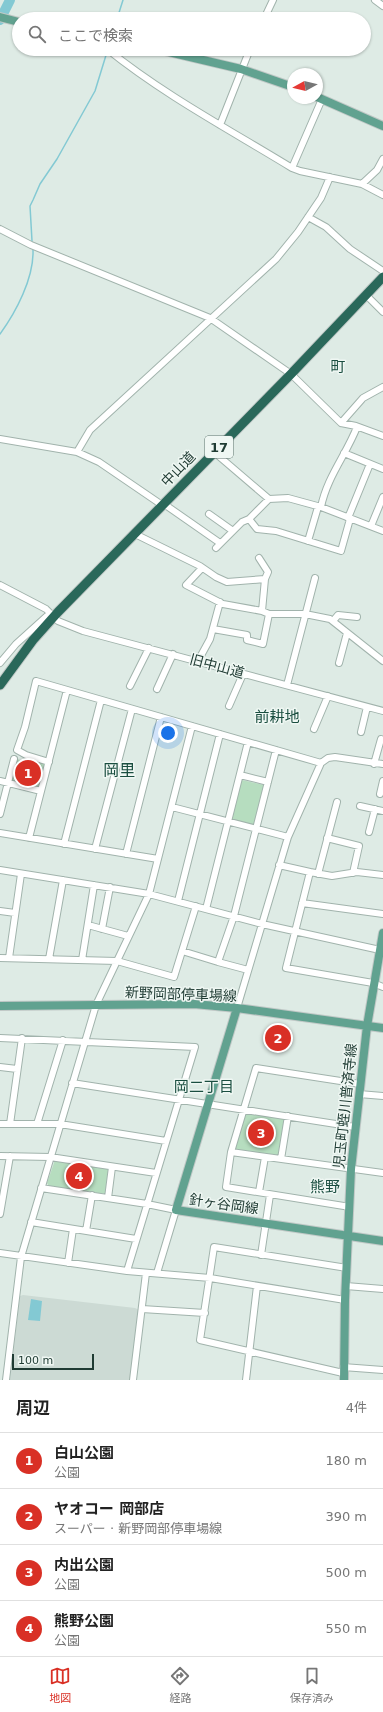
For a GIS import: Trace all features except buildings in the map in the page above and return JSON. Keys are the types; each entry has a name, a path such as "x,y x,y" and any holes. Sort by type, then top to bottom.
{"highway":[{"name":"中山道","path":"0,685 54,616 291,374 383,277"}],"main road":[{"path":"186,56 241,69 287,85"},
{"path":"323,99 383,126"},
{"name":"児玉町蛭川普済寺線","path":"343,1373 351,1169 367,1026 373,983 383,933"},
{"name":"新野岡部停車場線","path":"0,1006 194,1004 236,1008 383,1028"},
{"name":"針ヶ谷岡線","path":"236,1008 176,1210 383,1241"}],"street":[{"path":"267,12 273,0"},
{"path":"375,0 383,6"},
{"path":"117,56 167,92 292,168 300,172 362,184 383,195"},
{"path":"220,125 247,56"},
{"path":"292,168 318,104"},
{"path":"362,184 378,170 383,159"},
{"path":"77,452 90,430 210,318 276,259 321,198 330,177"},
{"path":"308,217 326,227 350,249 383,271"},
{"path":"0,229 31,245 210,318 291,374 341,423 358,427 383,436"},
{"path":"366,295 383,312"},
{"path":"341,423 363,398 383,387"},
{"path":"308,541 336,466 358,427"},
{"path":"0,439 77,452 99,462 163,505 218,545 242,522 249,519 269,499 288,498 320,507 383,531"},
{"path":"214,452 269,499"},
{"path":"344,453 383,469"},
{"path":"249,519 257,529 276,531 341,550 349,518 370,464"},
{"path":"370,526 383,497"},
{"path":"209,514 233,531"},
{"path":"135,534 227,582 266,579"},
{"path":"259,558 268,572 262,611"},
{"path":"202,568 186,585 220,602 262,611 269,614 305,614 330,619 383,661"},
{"path":"287,685 315,578"},
{"name":"旧中山道","path":"0,585 46,609 58,621 83,631 383,711"},
{"path":"198,661 210,639 220,602"},
{"path":"213,629 247,635 247,640 262,644 269,614"},
{"path":"333,621 338,615 357,617"},
{"path":"0,663 10,651 47,616 54,616"},
{"path":"338,663 347,633"},
{"path":"10,651 18,647 27,649"},
{"path":"130,686 149,648"},
{"path":"10,651 21,657"},
{"path":"157,689 173,654"},
{"path":"229,706 243,674"},
{"path":"48,762 26,755 17,750 25,727 36,681 321,764"},
{"path":"29,838 67,690"},
{"path":"314,729 328,696"},
{"path":"64,844 101,700"},
{"path":"361,732 367,707"},
{"path":"95,849 132,709"},
{"path":"126,854 162,717"},
{"path":"6,1380 21,1257 96,1005 149,894 192,726"},
{"path":"178,901 220,734"},
{"path":"374,764 381,739"},
{"path":"206,909 248,742"},
{"path":"218,962 234,916 276,750"},
{"path":"236,1008 288,837 321,764 328,758 335,757 374,764 383,764"},
{"path":"0,814 14,759"},
{"path":"240,775 268,782"},
{"path":"0,780 41,791"},
{"path":"380,794 383,781"},
{"path":"318,874 337,802"},
{"path":"360,806 383,811"},
{"path":"172,807 288,837"},
{"path":"370,832 375,809"},
{"path":"0,833 158,859"},
{"path":"327,838 360,846 353,872"},
{"path":"279,865 332,876 353,872 383,874"},
{"path":"0,870 149,894 294,932 380,950"},
{"path":"310,872 286,968 373,983 383,987"},
{"path":"9,958 21,874"},
{"path":"49,959 63,880"},
{"path":"82,960 94,884"},
{"path":"102,929 110,887"},
{"path":"302,903 383,914"},
{"path":"0,958 117,961 174,977 196,906"},
{"path":"0,911 15,913"},
{"path":"88,924 128,936"},
{"path":"182,951 248,970"},
{"path":"0,1038 195,1047 127,1271"},
{"path":"10,1124 22,1038"},
{"path":"37,1124 63,1040"},
{"path":"0,1067 17,1069"},
{"path":"350,1207 226,1187 230,1152 256,1068 360,1084"},
{"path":"72,1083 355,1127"},
{"path":"360,1094 383,1096"},
{"path":"281,1160 288,1116"},
{"path":"0,1124 60,1124 166,1141"},
{"path":"230,1152 281,1160 383,1172"},
{"path":"0,1156 50,1157 156,1173"},
{"path":"0,1214 10,1156"},
{"path":"259,1192 265,1157"},
{"path":"108,1198 112,1167"},
{"path":"41,1188 92,1195 176,1210 157,1273"},
{"path":"86,1231 92,1195"},
{"path":"261,1255 270,1195"},
{"path":"31,1222 136,1239"},
{"path":"68,1263 73,1229"},
{"path":"347,1268 214,1247 200,1340 343,1373 383,1370"},
{"path":"0,1253 127,1271 210,1278 345,1300"},
{"path":"133,1380 146,1273"},
{"path":"246,1380 257,1286"},
{"path":"346,1286 383,1288"},
{"path":"142,1309 204,1312"}],"shaded area":[{"path":"23,1295 135,1308 139,1310 130,1380 10,1380 20,1296"}],"green space":[{"path":"24,758 45,762 46,764 39,788 11,782 17,759 23,761"},
{"path":"242,780 264,785 254,826 231,819"},
{"path":"247,1113 286,1119 279,1157 236,1150 234,1148 244,1115"},
{"path":"55,1160 109,1168 106,1194 49,1186 47,1183"}],"water":[{"path":"31,1299 42,1301 40,1321 28,1320"}],"waterway":[{"path":"0,20 10,0"},
{"path":"119,12 123,0"},
{"path":"32,241 30,206 40,184 57,159 95,91 106,56"},
{"path":"0,334 12,316 23,294 31,272 33,250"}],"place":[{"name":"白山公園","path":"28,773"},
{"name":"ヤオコー 岡部店","path":"278,1038"},
{"name":"内出公園","path":"261,1133"},
{"name":"熊野公園","path":"79,1176"}],"district":[{"name":"町","path":"338,367"},
{"name":"前耕地","path":"277,717"},
{"name":"岡里","path":"119,770"},
{"name":"岡二丁目","path":"204,1087"},
{"name":"熊野","path":"325,1187"}]}
